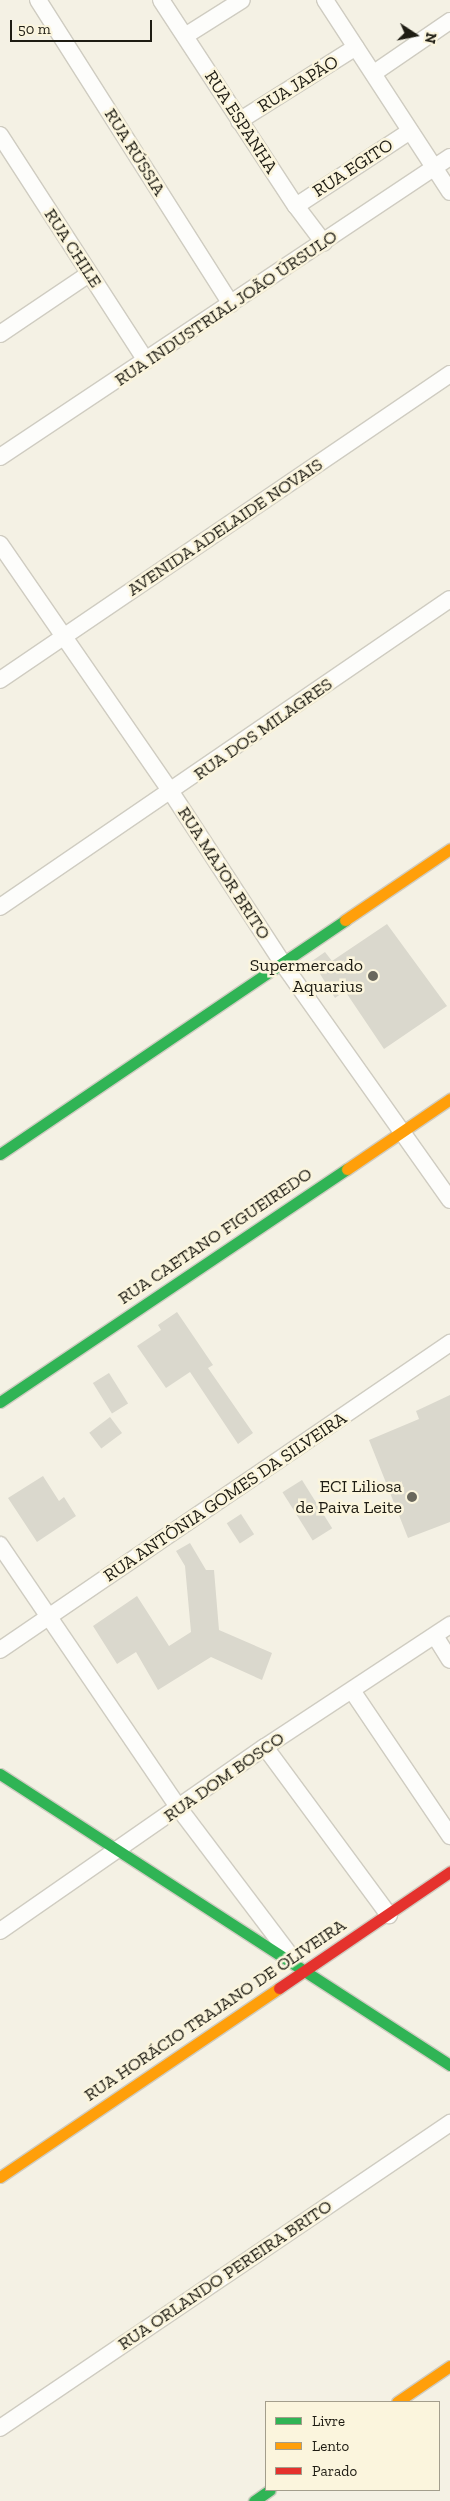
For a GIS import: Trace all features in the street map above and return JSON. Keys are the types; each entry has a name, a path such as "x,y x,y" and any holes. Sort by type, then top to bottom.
{"street":[{"name":"RUA RÚSSIA","path":"38,0 232,304"},
{"name":"RUA ESPANHA","path":"161,0 296,206 324,242"},
{"path":"185,36 242,0"},
{"path":"324,0 374,73 450,192"},
{"path":"374,73 450,21"},
{"name":"RUA JAPÃO","path":"239,121 356,47"},
{"name":"RUA EGITO","path":"296,206 410,131"},
{"name":"RUA CHILE","path":"0,135 146,360"},
{"name":"RUA INDUSTRIAL JOÃO ÚRSULO","path":"0,457 450,157"},
{"path":"1,331 89,274"},
{"name":"AVENIDA ADELAIDE NOVAIS","path":"0,680 450,374"},
{"name":"RUA MAJOR BRITO","path":"0,544 171,792 283,964 404,1130 450,1200"},
{"name":"RUA DOS MILAGRES","path":"0,907 171,792 450,599"},
{"path":"0,1154 450,850"},
{"name":"RUA CAETANO FIGUEIREDO","path":"0,1402 450,1099"},
{"name":"RUA ANTÔNIA GOMES DA SILVEIRA","path":"0,1650 450,1343"},
{"path":"0,1544 51,1616 178,1808 303,1972"},
{"name":"RUA DOM BOSCO","path":"0,1931 118,1851 265,1747 353,1692 450,1625"},
{"path":"435,1636 450,1660"},
{"path":"353,1692 450,1836"},
{"path":"265,1747 389,1915"},
{"path":"0,1774 303,1972 450,2065"},
{"name":"RUA HORÁCIO TRAJANO DE OLIVEIRA","path":"0,2177 450,1872"},
{"name":"RUA ORLANDO PEREIRA BRITO","path":"0,2428 450,2122"},
{"path":"398,2401 450,2366"},
{"path":"254,2501 269,2491"}],"building":[{"name":"Supermercado Aquarius","path":"387,924 447,1006 384,1049 345,991 335,998 312,961 325,952 332,961"},
{"path":"177,1312 213,1365 208,1368 253,1433 238,1444 190,1372 166,1388 137,1346 161,1330 158,1325"},
{"path":"109,1373 128,1404 112,1414 93,1383"},
{"path":"450,1395 450,1522 408,1538 369,1440 419,1419 416,1411"},
{"path":"110,1417 122,1433 101,1449 89,1433"},
{"path":"43,1476 59,1501 64,1497 76,1516 37,1542 8,1498"},
{"path":"302,1480 332,1528 313,1541 282,1492"},
{"path":"241,1514 254,1534 240,1543 227,1523"},
{"path":"190,1543 206,1570 214,1570 219,1630 272,1653 262,1680 211,1657 158,1690 136,1652 117,1664 93,1626 137,1596 169,1646 191,1632 185,1566 176,1551"}],"traffic: fast":[{"path":"0,1154 345,920"},
{"path":"0,1402 347,1169"},
{"path":"0,1774 450,2065"},
{"path":"254,2501 269,2491"}],"traffic: slow":[{"path":"345,920 450,849"},
{"path":"347,1169 450,1099"},
{"path":"0,2177 279,1988"},
{"path":"398,2401 450,2366"}],"traffic: jam":[{"path":"279,1988 450,1872"}],"place":[{"name":"Supermercado Aquarius","path":"373,976"},
{"name":"ECI Liliosa de Paiva Leite","path":"412,1497"}]}
